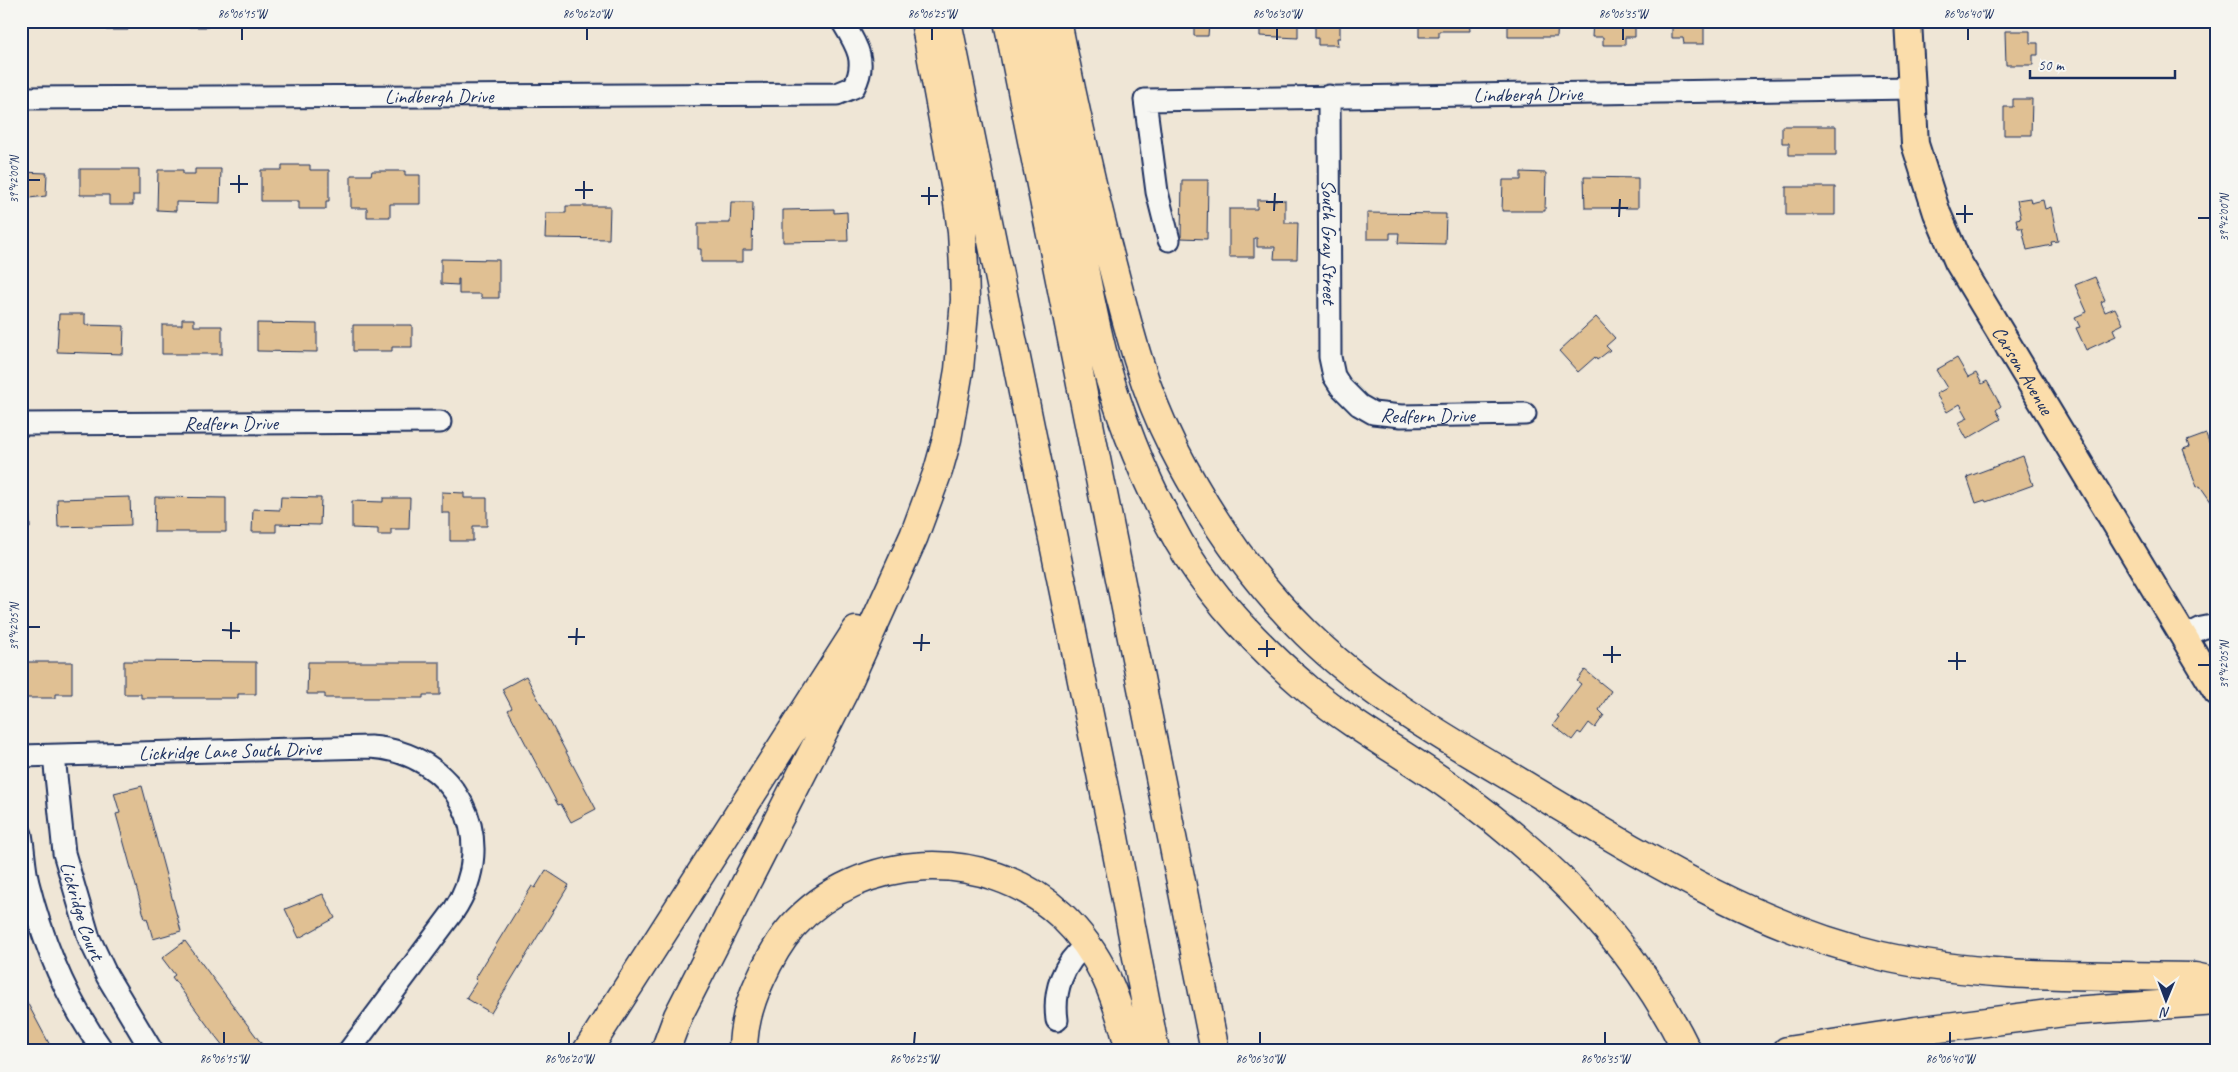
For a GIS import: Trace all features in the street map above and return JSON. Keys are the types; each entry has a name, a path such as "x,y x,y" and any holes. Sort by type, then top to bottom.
{"highway":[{"path":"665,1051 678,1016 844,693 914,536 938,470 947,438 959,370 965,300 962,232 925,21"},
{"path":"947,21 1113,832 1155,1051"},
{"path":"1008,21 1215,1051"},
{"path":"1035,21 1104,360 1141,464 1179,542 1204,580 1241,623 1310,690 1352,722 1484,812 1571,887 1602,921 1634,962 1673,1022 1687,1051"},
{"path":"1057,21 1081,143 1130,334 1160,420 1188,476 1245,564 1283,610 1353,676 1421,723 1616,840 1737,906 1781,925 1877,955 1926,965 2024,974 2195,977 2217,982"},
{"path":"587,1051 788,740 914,536"},
{"path":"742,1051 744,1029 752,999 765,969 782,939 804,916 824,900 875,874 907,866 941,866 989,874 1020,887 1060,914 1086,945 1108,979 1120,1012 1130,1051"},
{"path":"1787,1051 2072,1011 2217,1001"}],"main road":[{"name":"Carson Avenue","path":"1908,21 1911,88 1918,153 1937,212 1958,262 2217,692"}],"street":[{"name":"Lindbergh Drive","path":"21,98 842,93 854,87 861,73 860,58 854,41 842,21"},
{"name":"Lindbergh Drive","path":"1169,240 1157,192 1145,100 1911,88"},
{"name":"South Gray Street","path":"1329,96 1330,357 1334,376 1341,387"},
{"name":"Redfern Drive","path":"1341,387 1359,405 1373,414 1401,416 1525,414"},
{"name":"Redfern Drive","path":"21,424 440,422"},
{"path":"2184,637 2202,628 2217,625"},
{"name":"Lickridge Lane South Drive","path":"21,756 370,747 403,752 432,767 452,787 469,818 473,835 474,854 469,880 463,897 453,912 349,1051"},
{"name":"Lickridge Court","path":"54,756 64,853 89,938 107,976 152,1051"},
{"path":"21,834 28,882 47,945 69,995 102,1051"},
{"path":"1058,1020 1055,1004 1057,989 1070,960 1086,945"}],"building":[{"path":"21,21 64,21 64,25 21,25"},
{"path":"87,21 128,21 128,30 106,30 106,25 87,25"},
{"path":"189,21 208,21 208,27 189,27"},
{"path":"1194,21 1219,21 1219,24 1209,24 1208,36 1194,36"},
{"path":"1260,21 1298,21 1298,38 1260,36"},
{"path":"1315,21 1340,21 1340,38 1337,38 1338,45 1318,45 1318,38 1315,38"},
{"path":"1419,21 1469,21 1470,31 1439,31 1439,37 1419,37"},
{"path":"1508,21 1558,21 1557,37 1508,37"},
{"path":"1593,21 1635,21 1635,37 1625,37 1625,45 1603,45 1603,37 1592,37"},
{"path":"1672,21 1704,21 1704,44 1684,44 1683,38 1672,38"},
{"path":"2005,31 2030,31 2030,43 2038,43 2038,55 2033,55 2033,65 2006,65"},
{"path":"2013,99 2032,99 2031,135 2004,135 2004,107 2013,107"},
{"path":"1782,126 1836,126 1836,155 1789,155 1789,143 1782,143"},
{"path":"282,165 310,165 310,170 329,170 329,201 326,201 326,209 299,209 299,201 261,201 261,170 282,170"},
{"path":"80,169 139,169 139,195 133,195 133,205 109,205 109,195 80,195"},
{"path":"195,169 221,169 220,203 176,202 176,211 157,210 158,170 183,170 183,174 195,174"},
{"path":"372,171 405,171 405,175 420,175 420,204 390,204 390,217 367,217 367,208 351,208 351,175 371,175"},
{"path":"21,172 47,173 46,196 21,199"},
{"path":"1521,172 1546,173 1545,211 1502,211 1503,180 1521,180"},
{"path":"1584,177 1638,178 1638,208 1585,208"},
{"path":"1182,180 1208,180 1207,239 1181,238"},
{"path":"1786,187 1835,187 1835,215 1786,215"},
{"path":"2030,198 2031,203 2043,200 2045,209 2051,207 2058,241 2051,242 2052,245 2027,250 2022,228 2018,228 2016,219 2021,218 2017,200"},
{"path":"1257,200 1285,200 1285,223 1298,223 1297,259 1274,259 1275,247 1257,247 1257,238 1254,238 1254,257 1229,257 1229,209 1257,209"},
{"path":"731,202 753,202 752,250 743,250 743,262 701,262 701,249 698,249 698,223 730,223"},
{"path":"566,206 610,206 609,239 545,238 546,213 566,213"},
{"path":"834,209 834,213 847,212 848,241 783,242 783,210"},
{"path":"1367,213 1446,214 1445,244 1398,243 1399,233 1390,233 1390,239 1367,239"},
{"path":"441,259 499,260 499,298 481,298 481,294 459,294 459,279 458,285 441,284"},
{"path":"2095,277 2105,300 2101,302 2105,312 2115,308 2123,324 2113,329 2116,336 2086,350 2076,328 2080,327 2075,317 2087,312 2075,285"},
{"path":"59,314 85,314 85,325 124,326 123,354 57,352"},
{"path":"1596,317 1615,338 1606,346 1610,350 1597,360 1595,357 1578,372 1559,351"},
{"path":"182,319 194,319 194,326 222,326 222,354 162,354 162,325 182,325"},
{"path":"257,323 317,324 317,352 257,351"},
{"path":"353,325 412,325 412,347 392,347 392,351 353,351"},
{"path":"1957,358 1968,377 1976,373 1982,384 1987,381 2001,406 1996,410 2001,419 1967,439 1958,423 1968,418 1960,404 1947,412 1936,394 1947,388 1936,370"},
{"path":"2206,434 2217,463 2217,504 2214,506 2200,486 2197,487 2183,449 2189,447 2187,441"},
{"path":"2023,456 2033,485 1986,502 1985,500 1976,503 1967,477"},
{"path":"442,492 464,493 464,498 487,498 487,526 473,526 473,541 450,541 450,513 442,513"},
{"path":"130,497 131,525 58,527 57,499"},
{"path":"155,497 226,498 226,532 154,532"},
{"path":"281,497 321,498 320,525 276,524 276,532 252,532 253,509 280,510"},
{"path":"383,498 410,498 409,529 391,529 391,535 378,535 378,529 352,528 352,501 383,502"},
{"path":"21,501 29,501 30,528 21,528"},
{"path":"124,661 256,662 256,694 238,694 238,698 141,698 141,694 124,694"},
{"path":"21,662 72,662 72,694 55,694 55,698 21,698"},
{"path":"308,662 440,662 440,695 423,695 423,698 325,698 325,694 307,694"},
{"path":"1585,670 1611,691 1599,710 1604,715 1595,728 1589,723 1581,734 1578,732 1572,740 1553,725 1559,717 1557,716 1581,684 1577,681"},
{"path":"526,676 596,809 571,822 561,804 558,805 508,710 512,708 502,689"},
{"path":"142,786 181,931 153,939 147,918 145,919 116,814 120,813 114,793"},
{"path":"546,870 569,885 491,1013 466,998 477,981 475,979 532,886 535,888"},
{"path":"323,894 335,918 299,938 285,909"},
{"path":"185,941 267,1051 227,1051 213,1033 172,977 175,975 162,958"},
{"path":"21,991 53,1051 21,1051"}],"waterway":[{"path":"2217,67 2217,77"}]}
